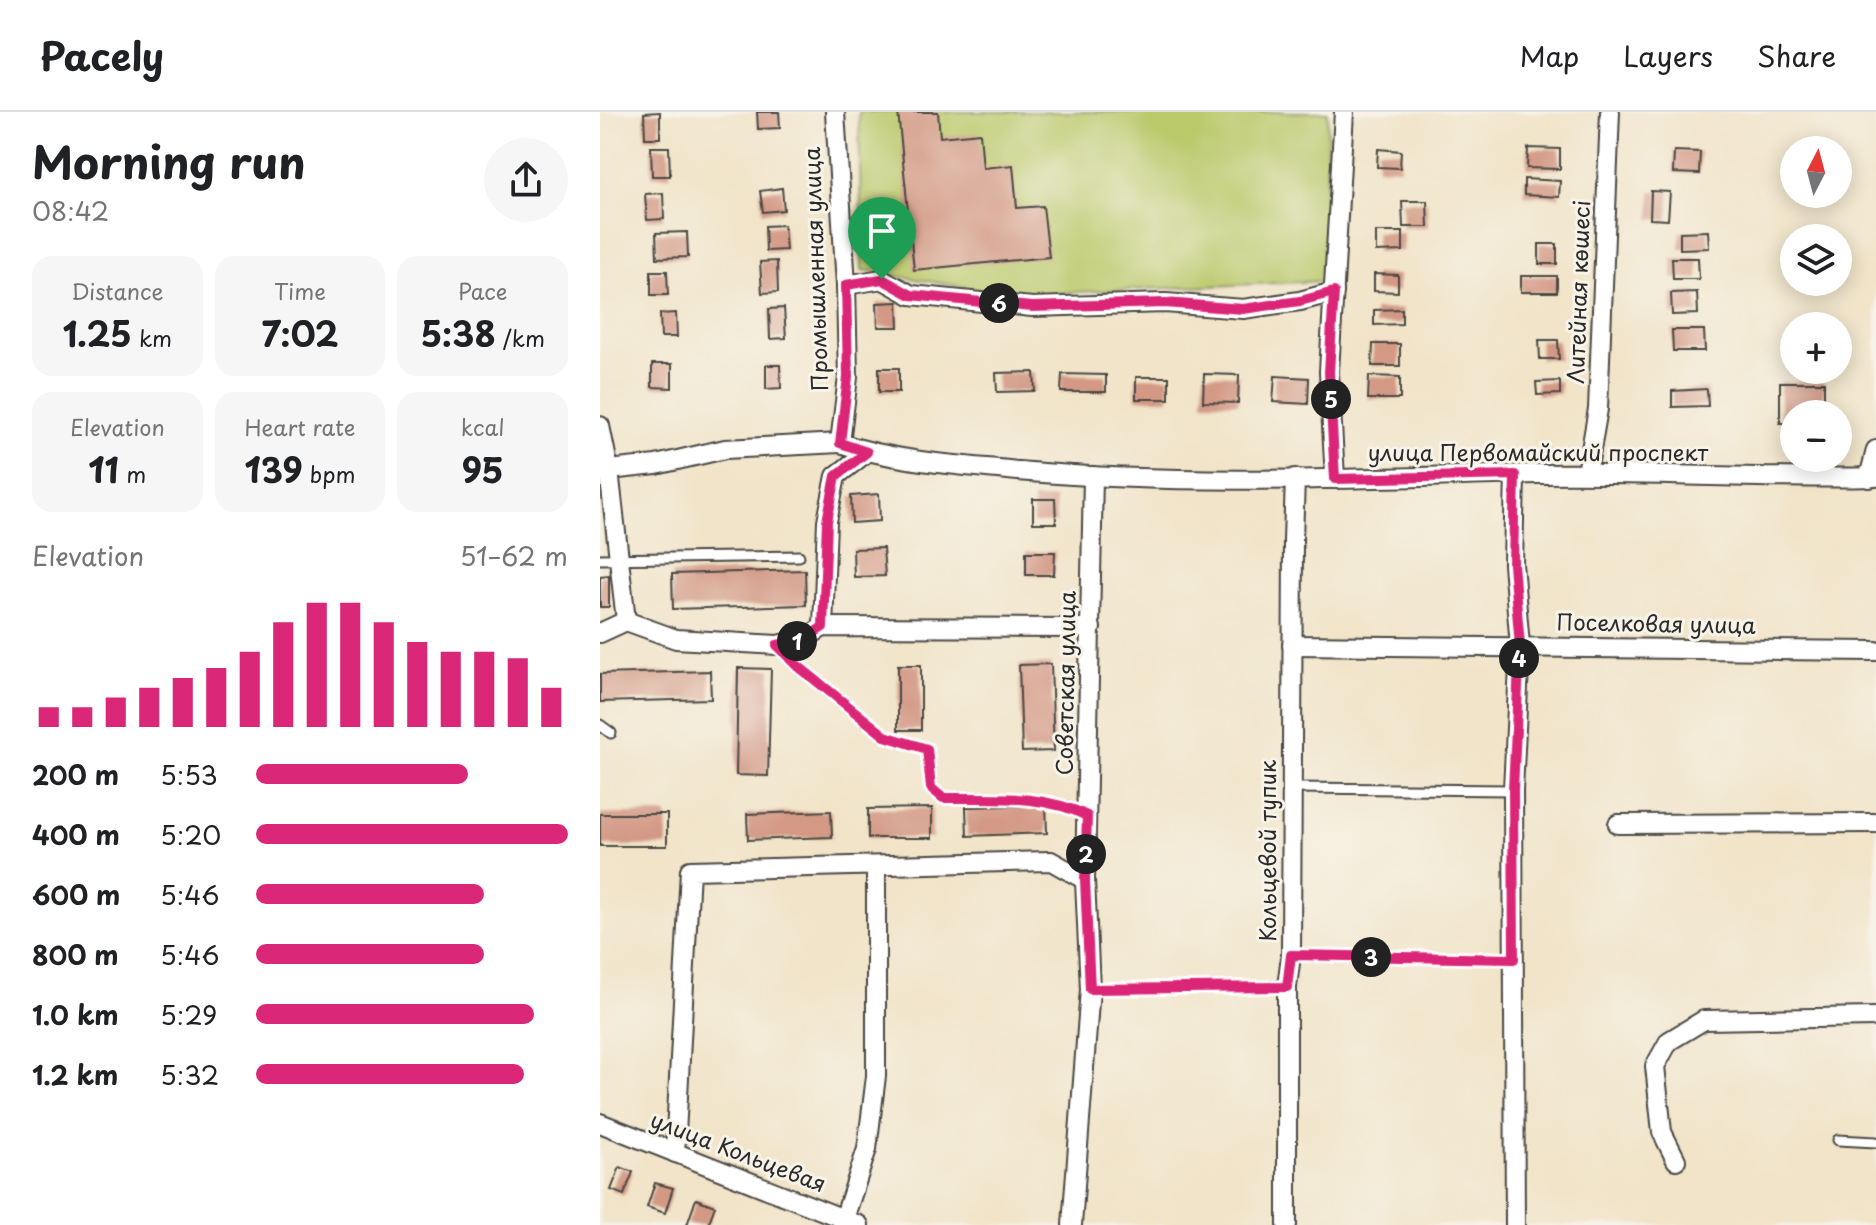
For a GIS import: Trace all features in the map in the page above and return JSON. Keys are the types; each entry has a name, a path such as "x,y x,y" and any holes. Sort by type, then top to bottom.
{"street":[{"name":"Промышленная улица","path":"835,112 846,285 848,377 840,443"},
{"path":"1335,479 1329,372 1344,112"},
{"name":"Литейная көшесі","path":"1587,473 1598,409 1610,112"},
{"path":"846,285 882,279 911,295 1032,307 1165,303 1243,309 1300,301 1334,292"},
{"path":"600,426 609,470 626,621"},
{"path":"609,470 656,465 725,449 840,443 867,452"},
{"path":"1873,478 1876,450"},
{"path":"823,627 827,521 836,476 867,452"},
{"name":"улица Первомайский проспект","path":"867,452 943,464 1093,476 1335,479 1587,473 1873,478"},
{"path":"1515,475 1513,564 1520,646 1513,790 1515,1225"},
{"name":"Советская улица","path":"1072,1225 1090,989 1085,880 1093,476"},
{"name":"Кольцевой тупик","path":"1287,1225 1287,987 1291,955 1295,478"},
{"path":"600,633 626,621 676,639 777,645 803,640 823,627 1091,628"},
{"name":"Поселковая улица","path":"1292,645 1876,651"},
{"path":"1618,824 1876,823"},
{"path":"675,1153 690,870 1051,861 1085,880"},
{"path":"852,1222 867,1149 876,1076 876,867"},
{"path":"1676,1160 1662,1132 1655,1066 1669,1041 1704,1020 1876,1017"},
{"name":"улица Кольцевая","path":"600,1123 852,1222"}],"lane":[{"path":"600,559 799,556"},
{"path":"777,645 798,666 885,736 927,749 931,788 943,798 1039,800 1068,806 1087,816"},
{"path":"600,725 611,733"},
{"path":"1293,788 1513,790"},
{"path":"1291,955 1514,959"},
{"path":"1090,989 1287,987"},
{"path":"1838,1140 1876,1142"}],"green space":[{"path":"859,112 1328,112 1323,281 1011,295 862,270"}],"building":[{"path":"660,112 660,138 645,138 644,113"},
{"path":"757,112 779,112 780,128 758,129"},
{"path":"898,112 938,112 940,137 980,133 983,168 1013,165 1017,208 1043,206 1049,257 914,270"},
{"path":"651,147 669,147 670,176 652,176"},
{"path":"1528,148 1560,149 1560,169 1527,168"},
{"path":"1378,149 1401,151 1400,168 1377,167"},
{"path":"1674,151 1700,152 1699,174 1673,173"},
{"path":"1524,179 1560,181 1559,197 1524,195"},
{"path":"782,188 784,210 763,212 760,191"},
{"path":"1651,191 1670,192 1668,220 1650,219"},
{"path":"663,193 664,219 647,220 645,194"},
{"path":"1402,201 1427,201 1428,227 1403,227"},
{"path":"784,225 786,250 766,251 765,226"},
{"path":"1708,231 1709,248 1680,249 1680,232"},
{"path":"687,232 688,257 657,258 656,233"},
{"path":"1376,232 1403,232 1403,251 1376,252"},
{"path":"1539,244 1557,244 1557,264 1539,264"},
{"path":"1672,258 1698,258 1699,279 1673,279"},
{"path":"777,261 778,292 762,293 760,262"},
{"path":"651,271 667,271 668,295 651,295"},
{"path":"1374,274 1398,275 1398,292 1374,291"},
{"path":"1521,276 1557,276 1557,292 1521,292"},
{"path":"1697,292 1698,314 1672,315 1671,293"},
{"path":"898,302 899,327 878,327 877,303"},
{"path":"784,308 786,338 770,339 769,309"},
{"path":"1402,309 1402,324 1374,325 1374,310"},
{"path":"676,313 677,337 661,337 660,314"},
{"path":"1672,330 1704,330 1705,351 1673,351"},
{"path":"1539,340 1558,340 1559,359 1540,359"},
{"path":"1373,344 1400,344 1400,366 1372,366"},
{"path":"652,364 672,364 672,388 652,387"},
{"path":"766,365 780,365 781,388 766,389"},
{"path":"879,368 899,368 899,392 879,392"},
{"path":"1034,372 1035,391 997,392 996,373"},
{"path":"1062,374 1106,375 1106,392 1061,392"},
{"path":"1204,374 1239,375 1238,403 1203,402"},
{"path":"1275,376 1309,378 1308,404 1273,402"},
{"path":"1369,376 1400,377 1400,399 1368,399"},
{"path":"1136,377 1169,377 1169,399 1136,399"},
{"path":"1560,381 1560,394 1537,395 1536,382"},
{"path":"1780,384 1824,384 1824,400 1780,400"},
{"path":"1707,389 1708,406 1672,407 1672,391"},
{"path":"879,494 880,521 852,523 851,496"},
{"path":"1033,499 1055,499 1056,523 1033,523"},
{"path":"883,548 885,576 854,577 853,549"},
{"path":"1026,552 1055,552 1054,575 1026,575"},
{"path":"805,570 806,605 673,609 672,574"},
{"path":"609,575 609,607 600,607 600,576"},
{"path":"1051,664 1054,751 1022,752 1019,665"},
{"path":"898,665 921,665 921,730 898,730"},
{"path":"738,668 771,669 768,776 736,775"},
{"path":"710,671 711,699 600,702 600,674"},
{"path":"1046,805 1047,833 967,836 966,807"},
{"path":"932,808 932,838 868,838 868,809"},
{"path":"831,811 832,837 748,840 747,814"},
{"path":"600,814 667,814 667,846 600,846"},
{"path":"620,1167 633,1172 624,1195 611,1190"},
{"path":"655,1183 673,1188 665,1213 647,1207"},
{"path":"696,1199 715,1206 708,1225 687,1225"}],"route":[{"path":"882,279 911,295 1032,307 1165,303 1243,309 1300,301 1334,292 1329,372 1335,479 1515,475 1513,564 1520,646 1513,790 1514,959 1291,955 1287,987 1090,989 1085,880 1087,816 1068,806 1039,800 943,798 931,788 927,749 885,736 798,666 777,645 803,640 823,627 827,521 836,476 867,452 840,443 848,377 846,285 882,279"}]}
